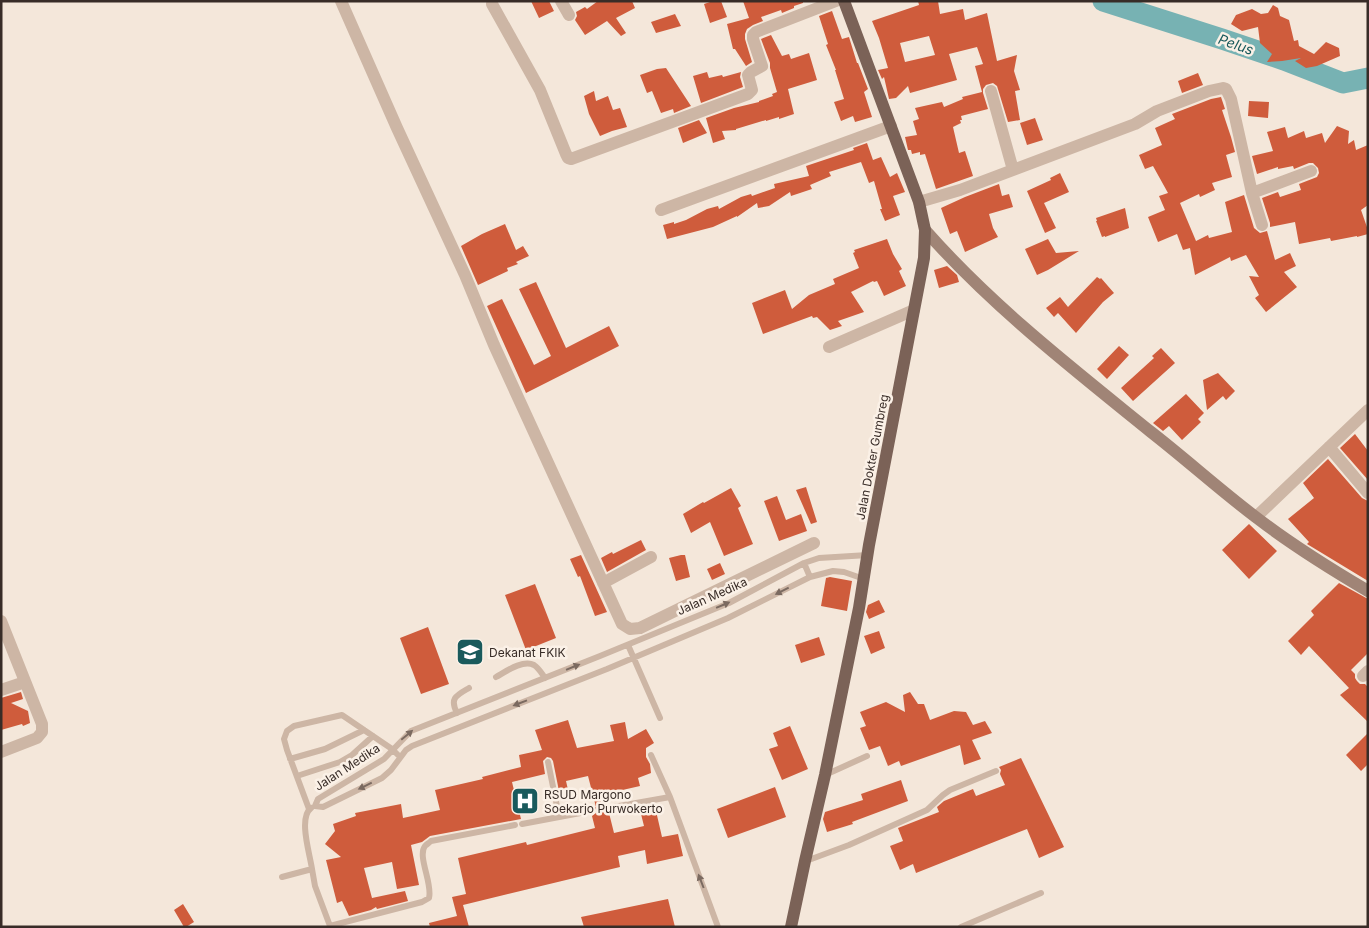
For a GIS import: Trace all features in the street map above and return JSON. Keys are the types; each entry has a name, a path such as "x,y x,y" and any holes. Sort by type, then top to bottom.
{"main road":[{"name":"Jalan Dokter Gumbreg","path":"791,927 826,775 924,258 925,230 919,202 844,1"}],"street":[{"path":"341,1 465,275 494,344 622,624 626,628 640,628 814,543"},
{"path":"562,1 569,15"},
{"path":"493,2 540,90 566,154 568,158 571,158 748,94 752,90 748,75 762,66 753,35 756,32 836,1"},
{"path":"919,202 960,190 1135,124 1157,111 1200,94 1223,88 1226,89 1231,99 1252,193 1262,225"},
{"path":"991,91 1013,170"},
{"path":"660,210 891,126"},
{"path":"1252,193 1311,171"},
{"path":"925,230 976,284 1051,352 1293,545 1368,591"},
{"path":"829,347 914,310"},
{"path":"1256,517 1368,410"},
{"path":"1329,448 1368,493"},
{"path":"603,583 650,557"},
{"path":"1,621 42,724 42,732 36,738 1,752"},
{"path":"1,690 26,682"}],"lane":[{"name":"Jalan Medika","path":"312,808 318,799 384,759 411,731 729,602 804,563 819,558 868,554"},
{"path":"804,563 810,577"},
{"name":"Jalan Medika","path":"312,808 323,807 382,778 391,770 406,750 420,742 607,669 728,618 810,577 833,571 844,572 864,579"},
{"path":"628,644 660,718"},
{"path":"496,677 521,665 530,663 539,669 545,678"},
{"path":"457,713 453,704 454,700 470,688"},
{"path":"400,757 392,749 342,715 294,726 287,731 284,739 290,759 312,808 306,815 304,823 315,886 330,926 416,904 429,898 431,891 422,853 425,846 432,842 591,811"},
{"path":"290,759 325,749 364,730"},
{"path":"296,776 340,762 352,755 373,736"},
{"path":"651,754 670,797 718,927"},
{"path":"826,775 867,756"},
{"path":"548,762 559,816"},
{"path":"805,861 849,845 927,810 950,790 996,770"},
{"path":"608,808 670,797"},
{"path":"282,877 312,869"},
{"path":"961,927 1041,893"}],"building":[{"path":"531,1 549,1 554,11 539,18"},
{"path":"598,1 632,1 635,8 616,18 626,33 621,36 607,21 585,35 575,20 576,12 585,7 587,9"},
{"path":"721,1 727,17 710,23 704,4"},
{"path":"743,1 803,1 803,3 782,13 781,10 761,17 763,21 747,29 745,39 752,62 746,66 735,49 733,49 727,24 749,18"},
{"path":"918,1 938,1 940,14 963,9 965,20 987,13 997,61 1017,55 1014,71 1020,90 1015,91 1020,120 1008,122 997,86 993,83 986,85 983,93 988,109 961,116 961,123 953,127 959,153 965,151 973,176 936,189 925,154 920,155 920,152 912,154 911,150 908,150 905,137 917,135 913,121 919,119 915,108 942,102 944,107 963,99 962,97 982,92 975,66 983,64 977,47 949,54 957,80 910,93 908,86 896,98 889,99 884,77 882,79 878,70 888,68 872,21 919,5","holes":["929,36 935,55 905,62 900,43"]},
{"path":"1273,5 1278,8 1280,16 1289,20 1294,41 1298,40 1299,46 1314,54 1326,42 1339,48 1340,56 1317,66 1306,68 1295,61 1301,58 1267,62 1272,54 1260,43 1258,27 1242,31 1231,24 1236,15 1252,9 1261,14 1268,13"},
{"path":"832,11 842,39 849,37 868,89 864,92 872,117 855,122 853,116 841,121 834,102 844,99 836,70 826,45 828,44 819,16"},
{"path":"675,14 681,26 656,33 651,22"},
{"path":"771,35 782,56 789,54 791,59 809,53 817,80 788,89 794,114 779,119 779,117 766,120 736,130 722,131 725,139 713,143 706,118 759,102 773,96 772,94 777,92 770,63 761,39"},
{"path":"666,68 691,106 674,113 673,109 661,113 652,91 647,93 640,75"},
{"path":"707,72 709,78 722,75 723,77 741,72 740,77 743,87 701,103 693,76"},
{"path":"1198,73 1203,85 1182,93 1178,81"},
{"path":"594,91 596,101 608,96 613,110 620,108 627,127 600,136 589,114 584,96"},
{"path":"1221,97 1225,109 1222,110 1235,152 1226,155 1232,177 1212,183 1215,190 1200,197 1199,194 1180,203 1196,241 1208,235 1209,238 1232,232 1225,202 1244,195 1254,228 1260,233 1267,231 1275,260 1290,253 1296,266 1284,272 1297,287 1266,312 1255,298 1259,295 1249,276 1259,277 1246,255 1231,261 1230,257 1195,275 1190,248 1183,250 1177,234 1158,242 1148,217 1165,210 1159,196 1168,193 1153,166 1145,169 1139,155 1162,145 1155,128 1175,119 1172,114"},
{"path":"1249,101 1269,102 1268,118 1248,116"},
{"path":"1035,118 1043,140 1027,145 1020,123"},
{"path":"699,120 707,133 683,143 678,128"},
{"path":"1337,126 1349,131 1348,144 1354,140 1356,150 1368,145 1368,205 1361,210 1368,234 1331,241 1330,238 1299,244 1295,222 1270,227 1262,198 1278,192 1280,197 1301,190 1299,184 1317,177 1319,173 1318,168 1313,163 1309,163 1294,169 1293,166 1278,169 1278,167 1257,174 1252,156 1273,151 1267,132 1285,127 1288,138 1304,131 1306,138 1322,133 1325,143"},
{"path":"867,143 873,160 881,157 890,177 897,173 905,192 893,196 900,215 885,221 880,209 882,209 874,181 869,183 861,162 829,172 831,176 810,185 812,189 791,196 790,192 769,206 758,208 757,203 737,217 713,227 667,239 663,225 686,220 707,209 718,206 719,209 741,197 751,194 752,196 775,188 774,184 809,176 806,166 854,150 853,148"},
{"path":"1060,173 1069,192 1044,203 1056,228 1045,233 1027,191 1051,180 1050,178"},
{"path":"999,184 1002,196 1009,194 1013,207 989,214 998,237 965,252 957,231 950,234 941,208"},
{"path":"1125,208 1129,228 1102,237 1096,218"},
{"path":"505,224 516,250 523,246 529,256 516,262 518,264 507,268 508,271 478,285 461,246"},
{"path":"887,239 902,269 899,271 906,286 884,296 877,281 873,281 851,292 864,312 838,321 842,326 830,330 817,317 813,318 812,316 763,334 752,303 785,290 792,309 809,295 835,284 833,279 859,268 853,253 855,252 854,250"},
{"path":"1048,239 1056,253 1079,251 1037,275 1025,249"},
{"path":"947,266 957,275 959,282 939,288 934,270"},
{"path":"1097,277 1101,278 1114,293 1103,302 1076,333 1058,313 1054,317 1046,308 1060,297 1068,307"},
{"path":"536,282 566,348 609,326 619,346 526,393 487,306 502,299 534,365 551,356 519,289"},
{"path":"1119,346 1129,355 1107,379 1097,369"},
{"path":"1161,348 1175,363 1133,401 1121,388 1154,358 1152,356"},
{"path":"1218,373 1235,391 1226,400 1223,396 1207,410 1203,380"},
{"path":"1186,394 1204,413 1198,419 1201,422 1182,440 1169,426 1163,431 1153,423"},
{"path":"1355,434 1368,451 1368,480 1340,448"},
{"path":"1328,459 1362,498 1368,501 1368,581 1307,544 1309,542 1288,519 1314,498 1303,483"},
{"path":"806,487 817,522 811,524 796,490"},
{"path":"731,488 741,506 738,508 753,544 724,556 710,522 691,533 683,514"},
{"path":"777,496 786,520 801,514 807,531 779,541 764,501"},
{"path":"1249,524 1277,551 1249,579 1222,550"},
{"path":"641,540 646,550 607,572 601,558"},
{"path":"581,555 607,612 595,616 580,576 578,577 570,559"},
{"path":"685,555 690,577 676,581 669,558"},
{"path":"720,563 725,574 712,580 707,569"},
{"path":"826,578 852,581 847,611 821,606"},
{"path":"1339,583 1368,599 1368,653 1351,670 1360,684 1365,684 1368,687 1368,722 1340,695 1349,688 1309,646 1301,655 1288,641 1314,615 1311,611"},
{"path":"535,584 556,638 526,650 505,595"},
{"path":"879,600 885,612 869,619 866,612 868,605"},
{"path":"428,627 449,684 421,694 400,638"},
{"path":"879,631 885,648 871,654 864,636"},
{"path":"819,637 825,655 801,663 795,645"},
{"path":"21,692 23,699 11,703 28,711 30,723 1,730 1,698"},
{"path":"910,692 918,704 924,704 930,720 954,711 966,712 973,725 985,721 992,733 972,740 981,759 964,765 960,745 901,766 899,761 888,766 880,746 869,750 860,728 866,726 860,712 886,702 905,712 903,695"},
{"path":"568,720 577,748 614,741 610,725 625,722 628,739 646,729 654,743 646,748 646,757 650,764 651,773 638,778 640,786 605,794 607,803 603,809 609,813 614,833 644,826 641,814 656,811 662,837 678,834 683,856 647,864 645,850 618,856 620,867 463,905 469,927 430,927 429,923 457,916 452,897 466,894 458,858 526,842 527,845 595,828 592,816 596,813 594,807 596,807 588,776 566,781 569,794 560,796 553,761 547,757 543,761 545,774 512,782 521,819 430,836 422,842 411,845 419,885 397,889 392,862 364,868 372,898 405,891 408,901 377,909 376,907 349,916 342,901 337,903 326,860 341,857 325,844 335,831 333,824 356,816 355,813 401,804 403,818 440,810 435,790 483,779 482,777 521,767 519,755 542,750 535,730"},
{"path":"790,726 808,769 782,780 769,749 778,746 773,733"},
{"path":"1368,733 1368,764 1361,771 1346,755"},
{"path":"1021,758 1064,847 1039,858 1027,829 916,873 913,864 900,870 890,846 903,841 898,828 939,812 937,807 944,801 973,789 976,796 1005,785 999,767"},
{"path":"901,780 908,801 852,822 853,824 827,832 823,819 825,812 863,800 861,794"},
{"path":"775,787 786,817 728,838 717,809"},
{"path":"668,899 675,927 584,927 581,917"},
{"path":"183,904 194,922 186,927 184,927 174,910"}],"waterway":[{"name":"Pelus","path":"1103,1 1284,60 1343,83 1368,78"}],"place":[{"name":"Dekanat FKIK","path":"470,652"},
{"name":"RSUD Margono Soekarjo Purwokerto","path":"525,801"}]}
